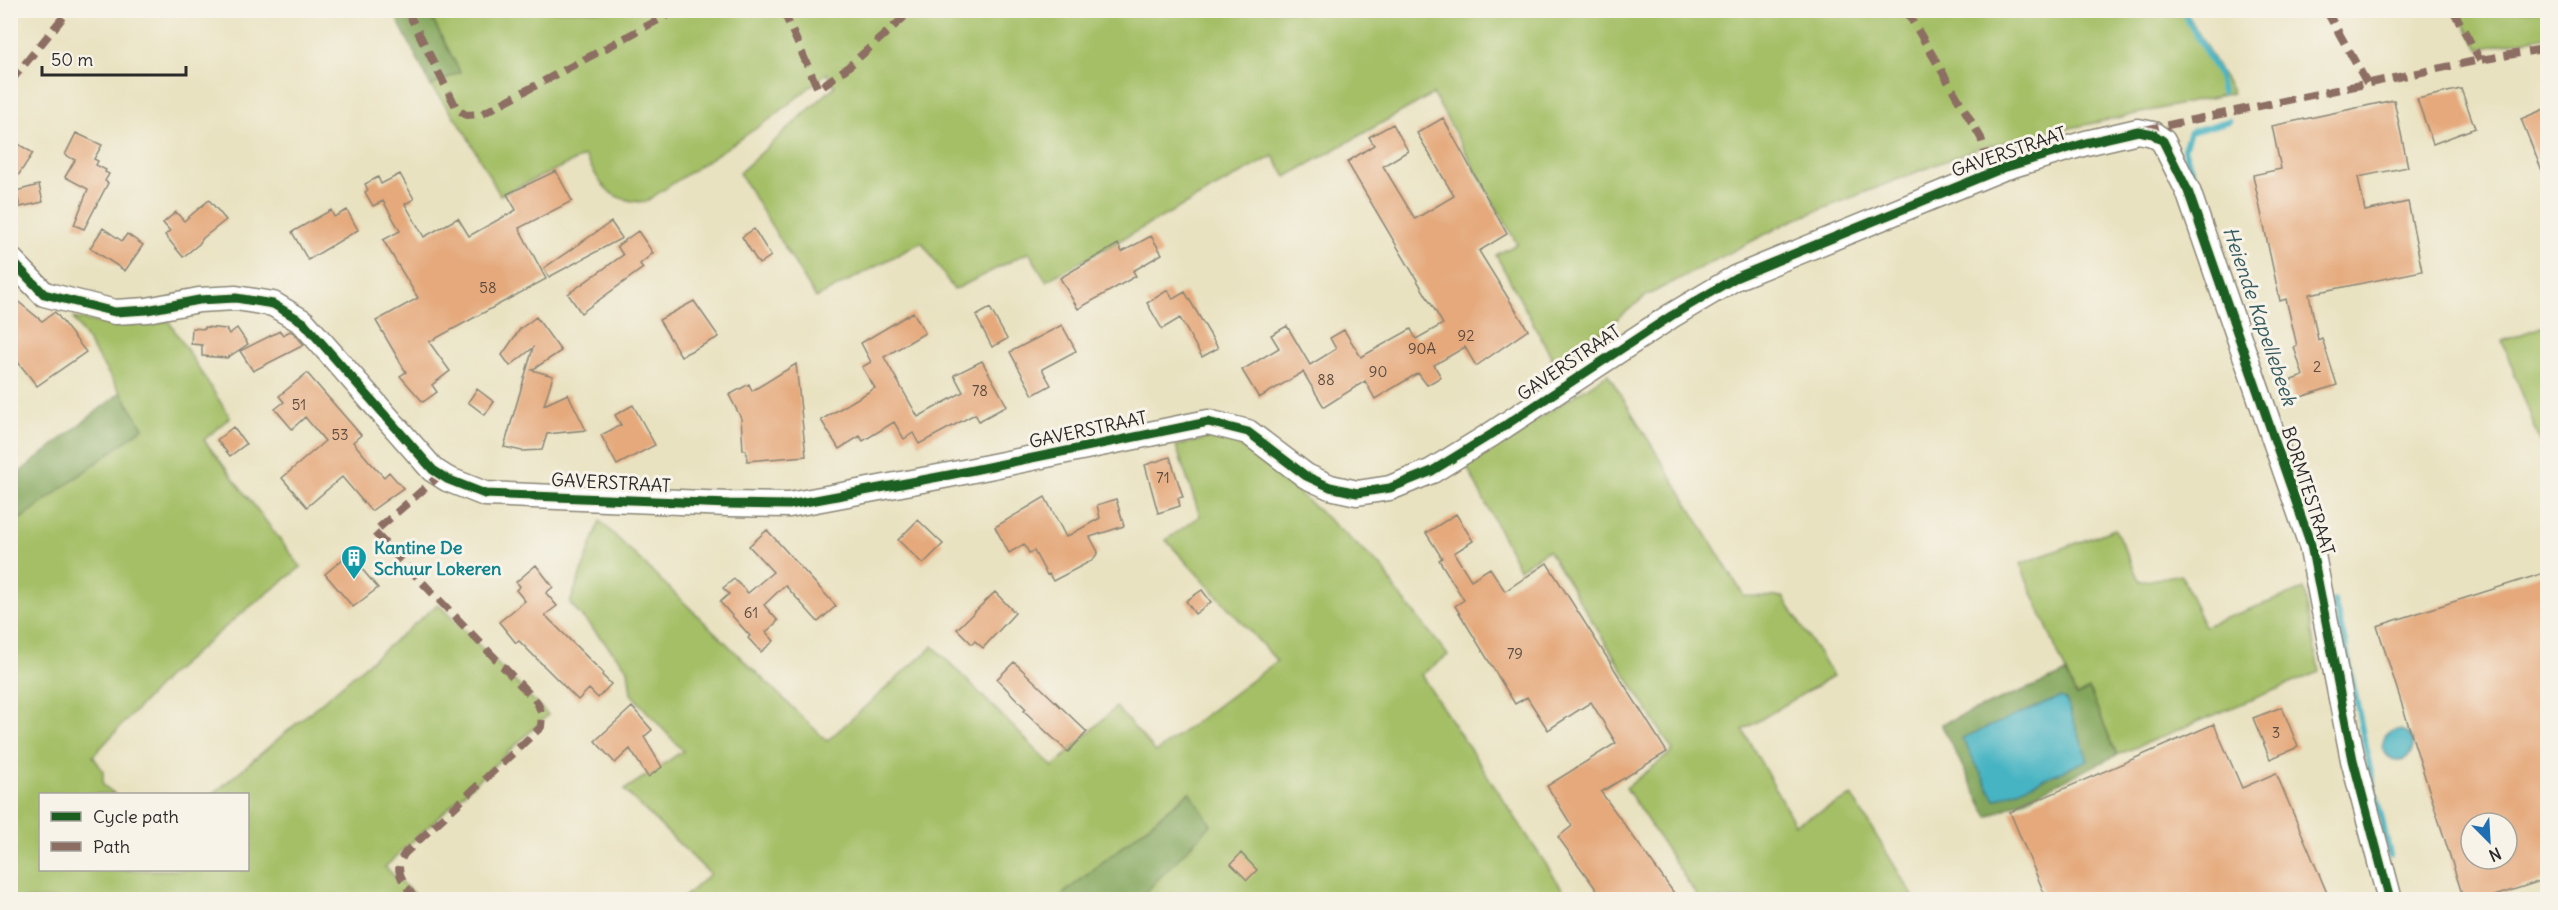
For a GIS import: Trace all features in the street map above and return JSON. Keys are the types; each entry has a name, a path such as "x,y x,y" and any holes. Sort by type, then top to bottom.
{"street":[{"name":"GAVERSTRAAT","path":"10,259 44,294 115,312 147,310 209,299 236,298 273,304 303,322 433,470 447,479 485,494 789,505 1208,422 1248,432 1306,476 1330,487 1357,493 1390,488 1432,471 1671,316 1735,278 2003,168 2086,143 2138,131 2154,134 2163,141"},
{"name":"BORMTESTRAAT","path":"2163,141 2188,191 2311,546 2353,760 2390,900"}],"green space":[{"path":"2185,10 2233,93 1978,148 1789,222 1646,296 1557,367 1496,255 1517,244 1433,94 1286,177 1273,156 1046,281 1029,252 954,290 922,242 816,298 739,173 835,86 827,73 773,117 645,202 622,199 607,190 585,156 500,195 463,129 431,86 460,72 428,11"},
{"path":"393,11 428,11 460,72 431,86"},
{"path":"2456,11 2547,11 2547,36 2479,49"},
{"path":"73,318 115,326 168,320 230,417 204,440 301,567 237,617 166,678 93,756 103,771 103,785 114,793 39,793 39,871 249,871 249,793 214,793 438,604 548,715 385,867 419,899 11,899 10,526 143,428"},
{"path":"2548,325 2547,459 2502,341"},
{"path":"1608,374 1744,596 1783,597 1833,676 1743,730 1795,824 1852,796 1915,899 1699,899 1626,788 1673,751 1548,550 1519,569 1466,465"},
{"path":"121,392 143,428 11,526 11,479"},
{"path":"1213,437 1234,441 1265,463 1384,569 1395,589 1448,655 1421,675 1569,899 1138,899 1189,792 1057,899 682,899 710,874 624,790 683,751 631,694 628,669 570,603 600,521 827,741 933,646 1053,767 1116,707 1156,752 1277,661 1166,540 1200,516 1176,446"},
{"path":"2115,529 2140,582 2181,574 2204,626 2304,589 2319,672 2117,755 2089,689 2076,696 2020,564"},
{"path":"2066,673 2076,696 2089,689 2117,755 1988,817 1941,724"},
{"path":"1190,792 1211,825 1139,899 1057,899"}],"water":[{"path":"2060,697 2066,700 2088,760 1995,800 1962,738"},
{"path":"2398,730 2404,731 2412,739 2412,751 2404,759 2398,760 2392,759 2384,751 2383,745 2384,739 2392,731"}],"building":[{"path":"2461,89 2475,128 2433,144 2417,99"},
{"path":"2394,100 2408,167 2358,177 2365,211 2408,202 2422,271 2309,294 2318,340 2322,338 2337,385 2295,399 2289,381 2303,376 2294,347 2297,346 2286,299 2280,301 2253,175 2281,169 2272,126"},
{"path":"2547,108 2547,183 2521,119"},
{"path":"1443,118 1507,234 1479,251 1528,330 1476,366 1465,347 1434,365 1441,377 1427,385 1418,373 1375,399 1365,381 1324,407 1303,372 1259,398 1242,370 1279,348 1271,335 1287,326 1310,365 1336,349 1330,338 1344,330 1361,357 1411,329 1416,339 1443,324 1347,162 1374,145 1369,137 1393,124 1408,151 1383,166 1415,219 1454,196 1417,133"},
{"path":"76,133 102,145 94,159 98,161 96,165 109,174 105,181 108,183 84,229 74,225 88,189 65,177 75,160 65,155"},
{"path":"10,139 33,153 10,188"},
{"path":"556,171 572,201 519,228 546,279 429,342 450,371 432,385 437,392 423,402 400,376 406,372 376,321 418,298 383,240 400,231 383,201 373,206 365,192 368,190 365,184 378,177 381,184 400,174 414,199 405,204 424,237 458,218 469,236 516,210 507,194"},
{"path":"39,185 43,202 20,207 16,191"},
{"path":"209,200 226,220 183,257 165,235 170,231 163,223 176,212 184,221"},
{"path":"331,210 334,217 347,210 358,230 308,260 292,232"},
{"path":"611,222 622,238 549,277 544,268"},
{"path":"103,228 122,241 127,234 143,245 125,271 90,248"},
{"path":"754,229 771,256 759,264 742,237"},
{"path":"638,231 653,253 640,264 643,268 581,313 568,294 623,255 617,246"},
{"path":"1151,236 1162,254 1133,271 1136,276 1078,309 1060,278 1118,244 1122,252"},
{"path":"1168,290 1173,299 1185,292 1218,348 1202,357 1180,318 1162,329 1147,303"},
{"path":"10,295 42,321 55,312 86,352 37,386 18,362 10,368"},
{"path":"694,301 719,337 681,356 659,320"},
{"path":"990,308 1007,339 992,347 976,316"},
{"path":"913,312 925,333 884,357 918,417 963,392 954,375 982,361 1007,406 979,421 975,414 919,444 913,433 904,439 894,422 863,441 860,436 839,449 821,420 875,388 862,367 871,362 861,343"},
{"path":"536,317 561,351 532,370 553,376 544,405 568,394 586,430 547,434 542,450 522,451 504,447 533,348 510,366 502,355 520,329"},
{"path":"1062,325 1076,351 1042,369 1051,385 1033,395 1010,352"},
{"path":"205,327 226,329 229,334 237,328 248,344 227,358 202,356 202,345 191,344 192,328 205,329"},
{"path":"280,331 283,335 290,331 294,333 304,345 253,371 240,351"},
{"path":"796,364 806,456 747,461 746,450 743,450 741,418 729,395 749,384 752,391"},
{"path":"307,373 361,435 353,442 384,477 389,472 403,488 371,511 342,477 307,507 282,478 325,441 305,417 292,429 275,409 284,402 279,396"},
{"path":"477,389 494,402 485,415 468,402"},
{"path":"633,405 655,445 617,465 601,435 621,425 615,415"},
{"path":"233,427 246,444 230,456 217,440"},
{"path":"1170,457 1183,497 1178,498 1180,506 1158,513 1145,465"},
{"path":"1045,497 1066,537 1100,518 1097,505 1116,499 1124,526 1090,537 1098,552 1093,560 1053,581 1049,574 1047,575 1034,551 1029,553 1024,544 1009,553 995,527"},
{"path":"1456,514 1473,541 1454,553 1471,580 1490,568 1505,591 1547,563 1667,752 1601,792 1679,900 1604,900 1558,837 1572,826 1547,786 1616,743 1591,702 1548,730 1527,697 1515,704 1455,606 1464,600 1439,560 1442,558 1426,533"},
{"path":"918,520 943,544 923,564 898,540"},
{"path":"767,530 836,606 818,622 785,585 764,605 778,621 766,632 774,641 761,652 720,602 729,594 723,588 734,579 748,593 773,572 749,546"},
{"name":"Kantine De Schuur Lokeren","path":"349,554 378,588 353,607 325,574"},
{"path":"536,565 553,587 546,593 557,606 545,615 603,673 602,675 611,684 598,698 589,689 578,700 519,641 516,643 499,622 525,601 516,590 520,586 516,582"},
{"path":"2547,572 2547,879 2482,900 2464,900 2377,626"},
{"path":"1202,590 1211,602 1195,614 1186,601"},
{"path":"995,592 1015,613 983,648 975,641 972,644 957,629"},
{"path":"1014,662 1087,732 1068,752 1024,711 1026,709 997,679"},
{"path":"632,707 652,730 644,737 662,767 648,777 630,749 615,763 595,741"},
{"path":"2282,707 2298,747 2270,759 2253,718"},
{"path":"2214,724 2242,788 2276,773 2330,900 2047,900 2010,812"},
{"path":"1241,853 1257,870 1247,880 1231,864"}],"waterway":[{"name":"Heiende Kapellebeek","path":"2182,10 2218,73 2222,92"},
{"name":"Heiende Kapellebeek","path":"2195,181 2184,149 2190,132 2229,121"},
{"name":"Heiende Kapellebeek","path":"2334,601 2390,855"}],"marked path":[{"path":"10,82 69,10"},
{"path":"407,10 457,109 466,115 482,114 677,10"},
{"path":"783,10 818,89 847,68 912,10"},
{"path":"1906,10 1981,138 1991,173"},
{"path":"2326,10 2367,83"},
{"path":"2453,10 2480,60"},
{"path":"2144,130 2548,48"},
{"path":"415,900 399,871 405,853 541,727 542,714 537,702 374,532 440,475"}],"cycle path":[{"path":"10,259 44,294 115,312 147,310 199,300 236,298 273,304 303,322 433,470 447,479 485,494 789,505 1208,422 1248,432 1306,476 1330,487 1357,493 1390,488 1432,471 1671,316 1735,278 2003,168 2086,143 2138,131 2153,134 2163,141 2188,191 2311,545 2353,760 2390,900"}],"place":[{"name":"Kantine De Schuur Lokeren","path":"354,581"}]}
